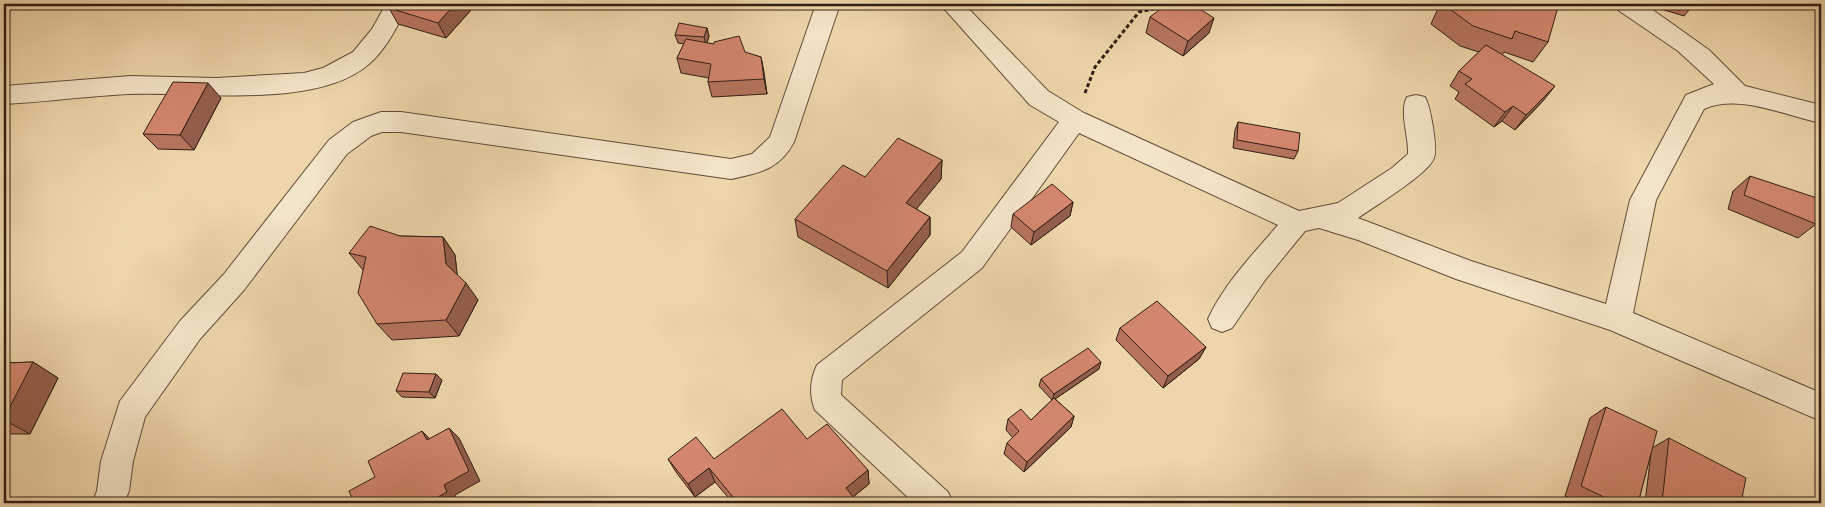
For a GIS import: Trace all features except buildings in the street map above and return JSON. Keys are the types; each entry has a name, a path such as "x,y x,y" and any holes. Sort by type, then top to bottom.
{"street":[{"path":"4,95 130,85 216,87 312,80 330,76 361,58 381,34 397,4"},
{"path":"108,503 113,492 117,461 131,411 190,330 234,282 338,147 362,129 381,122 402,122 731,169 760,163 781,142 828,4"},
{"path":"951,4 1039,98 1075,120 1308,220 1364,231 1466,271 1617,320 1821,407"},
{"path":"1626,4 1675,34 1721,74 1738,95"},
{"path":"1617,320 1643,200 1695,102 1714,93 1738,95 1821,114"},
{"path":"1222,320 1256,272 1308,220 1344,213 1401,175 1420,158 1422,140 1416,104"},
{"path":"937,503 888,460 826,400 827,374 972,260 1075,120"}],"path":[{"path":"1075,120 1095,67 1124,30 1139,12 1167,7"}]}
